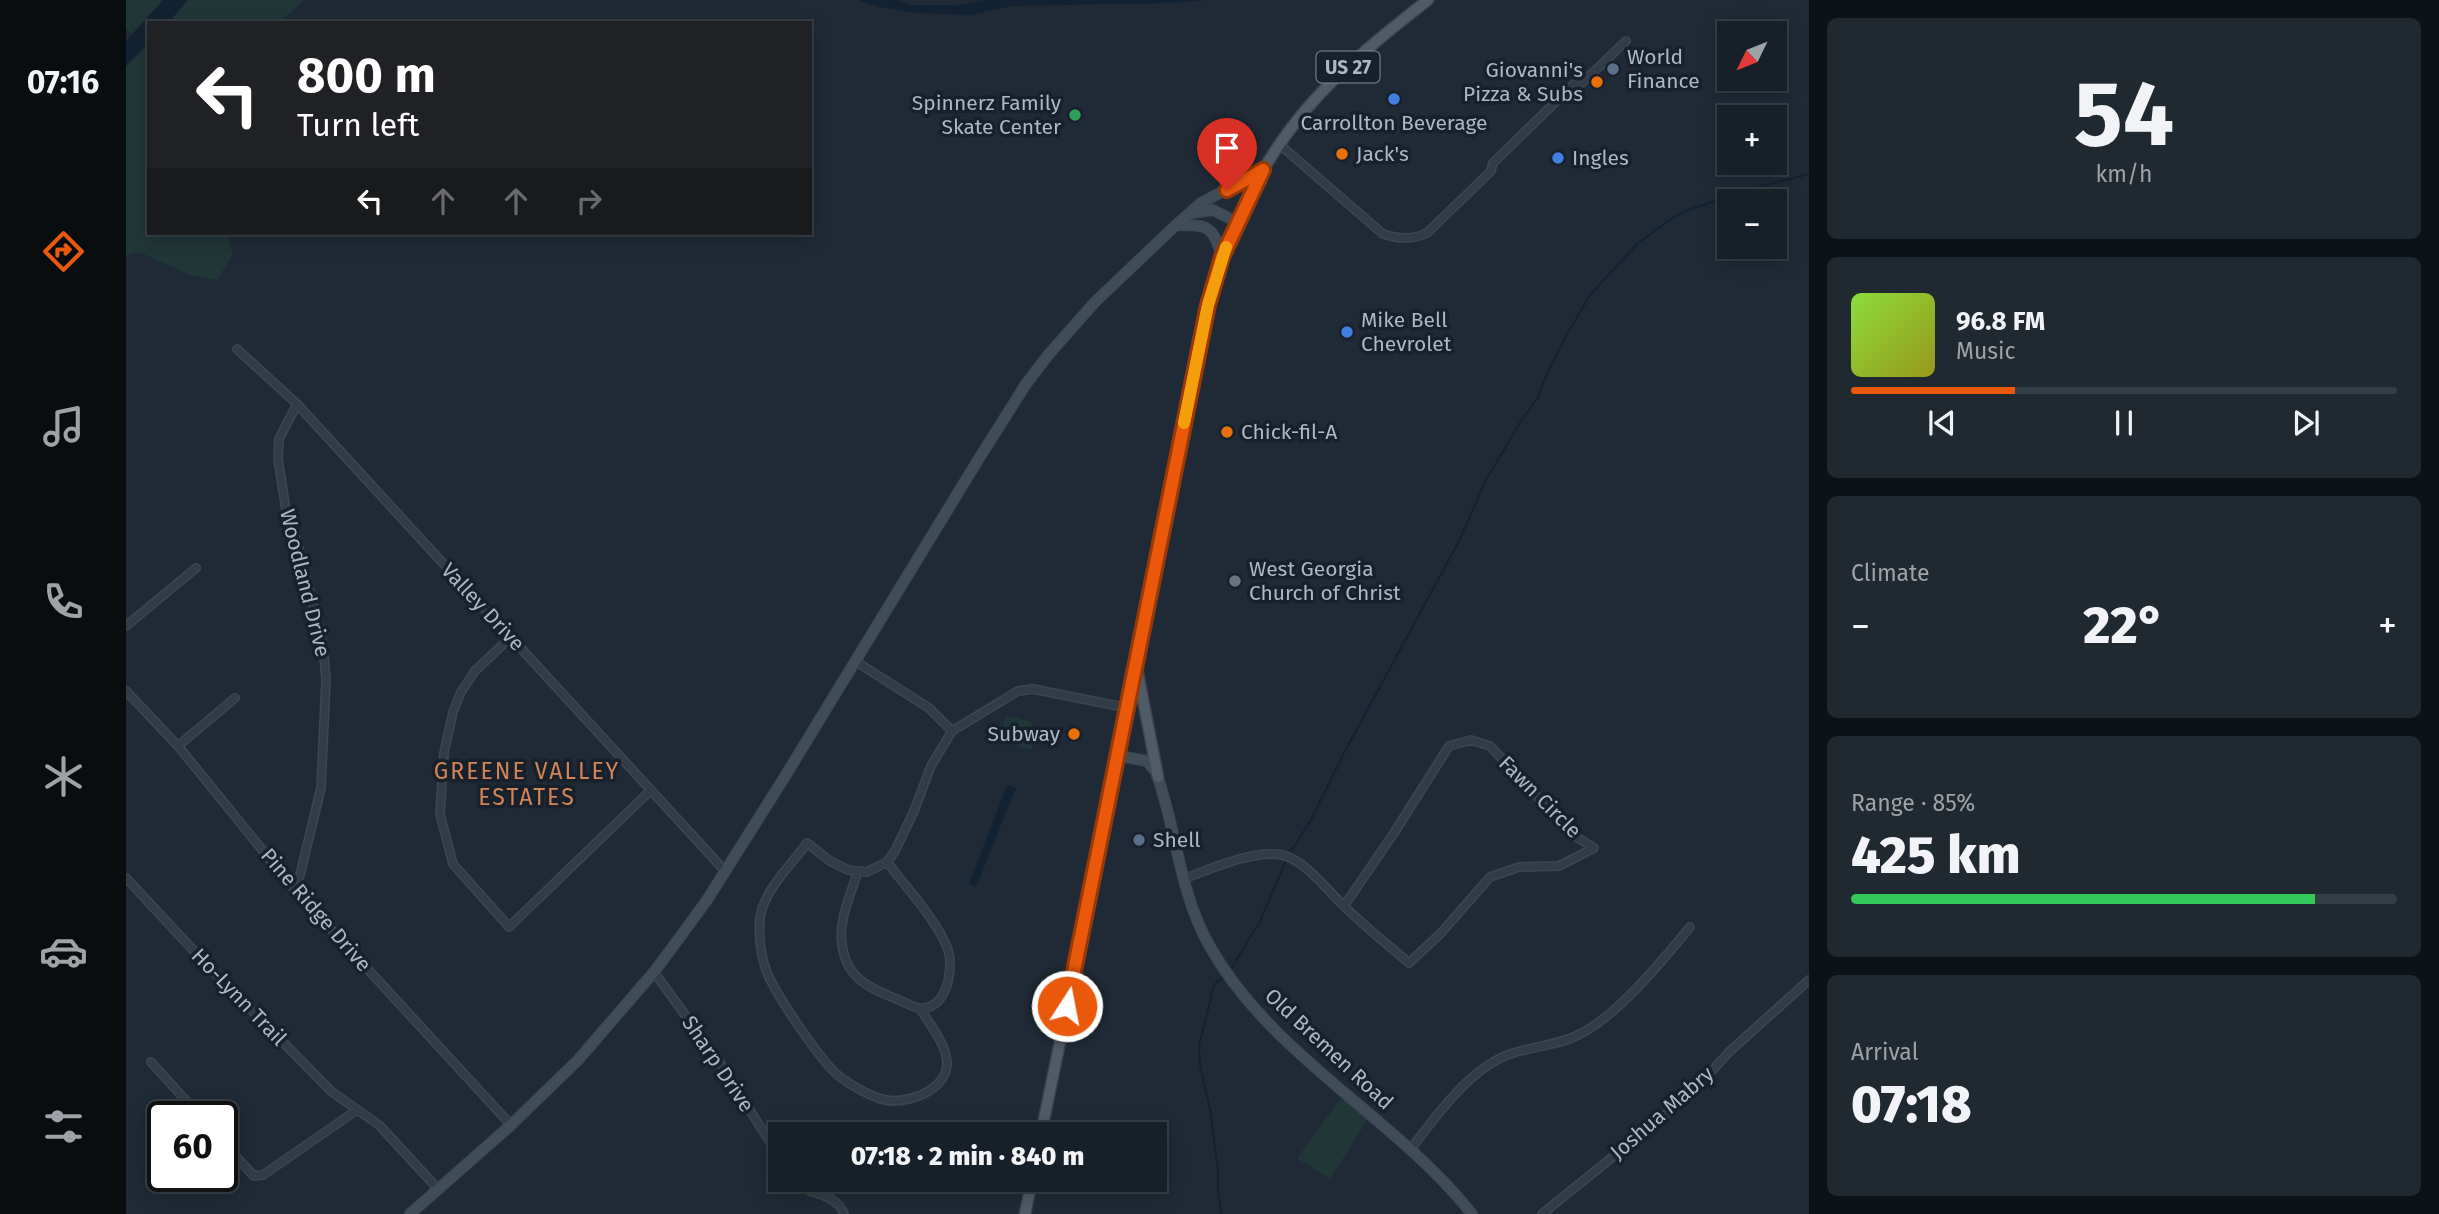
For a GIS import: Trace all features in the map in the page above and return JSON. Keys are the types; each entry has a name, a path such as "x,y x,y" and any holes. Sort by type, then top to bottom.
{"main road":[{"name":"US 27","path":"1043,1122 1205,320 1222,257 1263,170 1279,144 1324,89 1428,0"},
{"path":"410,1214 578,1060 654,972 725,871 1026,384 1049,354 1095,302 1176,225 1263,170"},
{"path":"1204,206 1237,222"},
{"path":"1176,225 1200,225 1209,228 1216,237 1222,257"},
{"path":"1136,667 1158,777"},
{"path":"1119,756 1147,761 1158,777"},
{"name":"Old Bremen Road","path":"1158,777 1183,879 1203,932 1233,981 1292,1046 1454,1191 1472,1214"},
{"path":"1025,1214 1030,1192"}],"street":[{"path":"1279,144 1383,234 1415,239 1434,227 1491,170 1493,163 1574,84 1582,83 1626,41"},
{"name":"Valley Drive","path":"237,349 297,404 725,871"},
{"name":"Woodland Drive","path":"294,889 300,875 321,788 327,680 323,644 298,545 286,510 278,459 279,439 297,404"},
{"path":"126,626 196,568"},
{"path":"511,637 475,671 461,692 453,712 444,753 440,814 453,864 509,927 651,790"},
{"path":"855,661 929,708 952,731"},
{"path":"858,871 841,928 842,946 849,964 868,988 919,1008 943,1047 947,1064 943,1078 915,1097 880,1100 839,1076 807,1037 774,989 765,967 761,946 761,912 769,892 807,843 830,861 848,870 858,871 867,872 887,862 895,852 914,811 931,766 952,731 1018,691 1033,689 1128,708"},
{"name":"Pine Ridge Drive","path":"126,691 178,746 294,889 510,1125"},
{"path":"178,746 235,698"},
{"name":"Fawn Circle","path":"1183,879 1244,858 1283,855 1308,870 1344,906 1409,963 1441,933 1490,877 1519,867 1559,866 1594,848 1573,835 1490,746 1471,740 1449,746 1344,906"},
{"path":"887,862 938,930 950,961 946,988 938,1000 919,1008"},
{"name":"Ho-Lynn Trail","path":"126,877 207,965 332,1092 379,1125 439,1190"},
{"path":"1410,1150 1440,1109 1486,1067 1511,1053 1580,1035 1608,1016 1661,962 1690,927"},
{"name":"Sharp Drive","path":"654,972 720,1063 768,1139"},
{"name":"Joshua Mabry","path":"1542,1214 1692,1093 1729,1052 1809,981"},
{"path":"151,1062 186,1101"},
{"path":"238,1159 254,1176 263,1175 357,1110"},
{"path":"815,1192 834,1199 844,1214"}],"green space":[{"path":"126,0 163,0 131,35 126,28"},
{"path":"188,0 304,0 281,21 170,21"},
{"path":"147,45 147,235 226,235 233,254 217,280 192,276 139,252 126,256 126,66"},
{"path":"1006,715 1031,722 1034,731 1032,750 1000,741"},
{"path":"1342,1097 1368,1119 1330,1179 1297,1158"}],"water":[{"path":"163,0 188,0 170,21 147,21 147,45 126,66 126,42"},
{"path":"858,0 897,0 910,5 956,5 984,0 1208,0 1011,6 971,15 918,13 878,7"},
{"path":"1007,785 1016,788 976,887 969,884"}],"waterway":[{"path":"1289,854 1311,820 1344,753 1459,541 1486,480 1538,397 1547,373 1590,295 1638,243 1674,217 1755,188 1809,174"},
{"path":"1231,969 1259,923 1287,859"},
{"path":"1221,1214 1218,1170 1199,1046 1214,985 1223,977"}],"slow traffic":[{"path":"1184,423 1208,305 1226,247"}],"place":[{"name":"World Finance","path":"1613,69"},
{"name":"Giovanni's Pizza & Subs","path":"1597,82"},
{"name":"Carrollton Beverage","path":"1394,99"},
{"name":"Spinnerz Family Skate Center","path":"1075,115"},
{"name":"Jack's","path":"1342,154"},
{"name":"Ingles","path":"1558,158"},
{"name":"Mike Bell Chevrolet","path":"1347,332"},
{"name":"Chick-fil-A","path":"1227,432"},
{"name":"West Georgia Church of Christ","path":"1235,581"},
{"name":"Subway","path":"1074,734"},
{"name":"Shell","path":"1139,840"}],"district":[{"name":"GREENE VALLEY ESTATES","path":"527,784"}],"route":[{"path":"1067,1006 1208,305 1222,257 1263,170 1227,190"}]}
